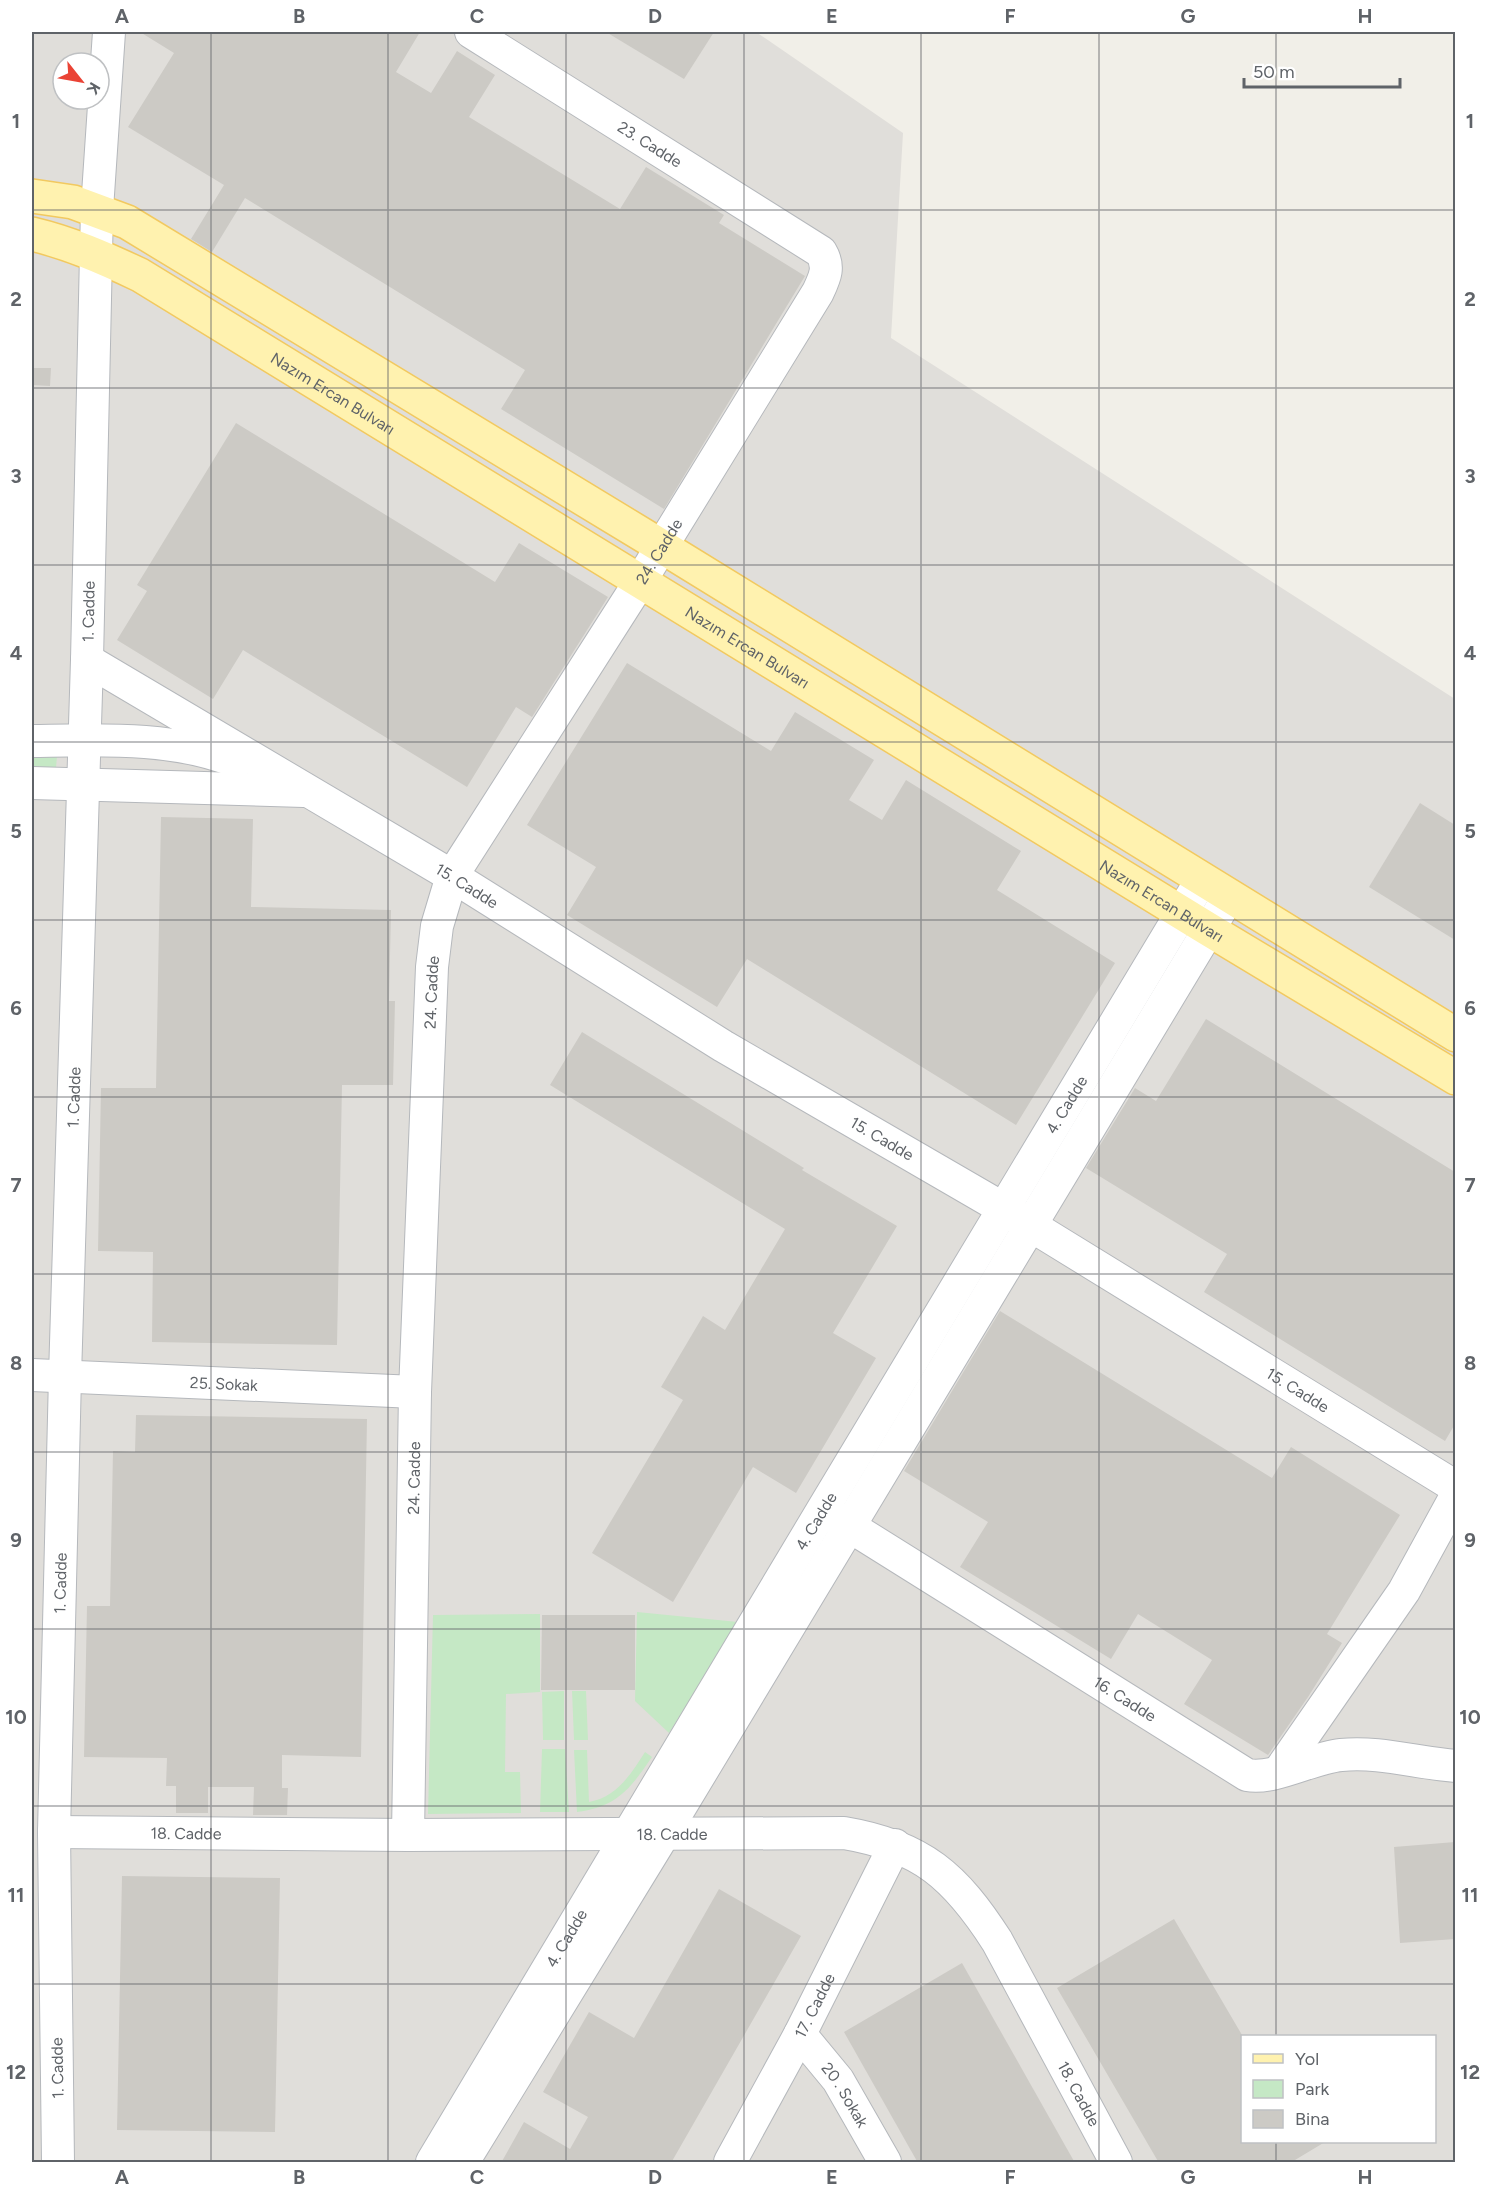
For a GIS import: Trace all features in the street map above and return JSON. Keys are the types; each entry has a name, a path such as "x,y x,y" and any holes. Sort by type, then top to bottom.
{"main road":[{"path":"32,196 74,202 127,222 662,546 1455,1035"},
{"name":"Nazım Ercan Bulvarı","path":"32,234 96,254 140,275 1455,1078"}],"street":[{"name":"1. Cadde","path":"58,2163 54,1832 65,1376 85,740 97,210 109,32"},
{"name":"23. Cadde","path":"471,32 821,252 826,260"},
{"name":"24. Cadde","path":"408,1835 415,1392 432,967 437,926 452,876 641,580 818,292 827,270 826,260"},
{"name":"15. Cadde","path":"87,660 452,876 723,1047 1017,1217 1455,1487"},
{"name":"15. Cadde","path":"32,741 135,742 206,752 308,791"},
{"name":"15. Cadde","path":"32,783 308,791"},
{"name":"4. Cadde","path":"463,2163 849,1525 1017,1217 1215,888"},
{"name":"4. Cadde","path":"432,2163 823,1509 1017,1217"},
{"name":"25. Sokak","path":"32,1375 415,1392"},
{"path":"1280,1770 1404,1591 1455,1496"},
{"name":"16. Cadde","path":"823,1509 1238,1771 1255,1776 1325,1757 1356,1754 1455,1766"},
{"name":"18. Cadde","path":"54,1832 408,1835 844,1833 895,1845 925,1861 950,1881 975,1907 998,1941 1116,2163"},
{"name":"17. Cadde","path":"730,2163 800,2034 895,1845"},
{"name":"20 . Sokak","path":"800,2034 838,2080 885,2163"}],"shaded area":[{"path":"32,32 756,32 903,133 891,338 1455,699 1455,2162 32,2162"}],"green space":[{"path":"32,756 57,756 56,768 32,768"},
{"path":"637,1612 738,1622 669,1733 635,1701"},
{"path":"540,1614 540,1692 506,1694 505,1772 520,1772 521,1813 428,1814 433,1615"},
{"path":"564,1691 564,1740 543,1740 542,1692"},
{"path":"572,1691 586,1691 588,1740 574,1740"},
{"path":"542,1749 565,1749 569,1812 540,1812"},
{"path":"574,1750 587,1750 589,1802 615,1790 629,1776 645,1752 652,1757 637,1778 613,1801 591,1810 577,1812"}],"building":[{"path":"140,32 420,32 396,72 431,93 457,51 495,75 469,117 620,209 646,167 724,215 719,223 805,276 664,509 501,409 525,370 245,198 212,252 191,239 224,185 128,127 174,53"},
{"path":"606,32 714,32 684,79"},
{"path":"32,368 51,368 50,386 32,385"},
{"path":"236,423 495,582 519,543 608,597 532,717 516,707 467,787 243,650 213,699 117,640 147,591 137,585"},
{"path":"627,663 771,751 795,712 874,760 849,800 882,820 906,780 1021,851 997,890 1115,963 1016,1125 747,959 717,1007 567,915 596,867 527,825"},
{"path":"1420,803 1455,825 1455,940 1369,887"},
{"path":"161,817 253,819 251,907 391,910 389,1001 395,1001 393,1085 342,1085 337,1345 152,1342 153,1252 98,1251 101,1088 156,1088"},
{"path":"1206,1019 1455,1172 1455,1424 1445,1441 1204,1292 1227,1254 1086,1168 1135,1088 1156,1101"},
{"path":"582,1032 804,1168 802,1170 897,1226 833,1333 876,1358 796,1493 753,1467 673,1602 592,1553 683,1400 661,1387 703,1316 725,1330 785,1229 550,1085"},
{"path":"1000,1311 1272,1478 1291,1447 1400,1515 1327,1634 1342,1643 1268,1755 1184,1704 1212,1660 1138,1614 1111,1659 960,1567 988,1522 904,1471"},
{"path":"136,1415 367,1419 361,1757 282,1755 282,1788 288,1788 287,1815 253,1815 254,1787 208,1787 208,1813 176,1813 176,1786 166,1786 167,1758 84,1757 87,1606 110,1606 113,1451 135,1452"},
{"path":"542,1615 635,1615 635,1690 541,1690"},
{"path":"1455,1842 1455,1939 1400,1943 1394,1847"},
{"path":"122,1876 280,1878 275,2132 117,2130"},
{"path":"719,1889 801,1936 671,2163 501,2163 524,2122 570,2149 588,2117 543,2092 589,2012 634,2038"},
{"path":"1174,1919 1242,2035 1241,2143 1323,2143 1290,2163 1159,2163 1057,1988"},
{"path":"962,1963 1075,2163 918,2163 844,2032"}]}
